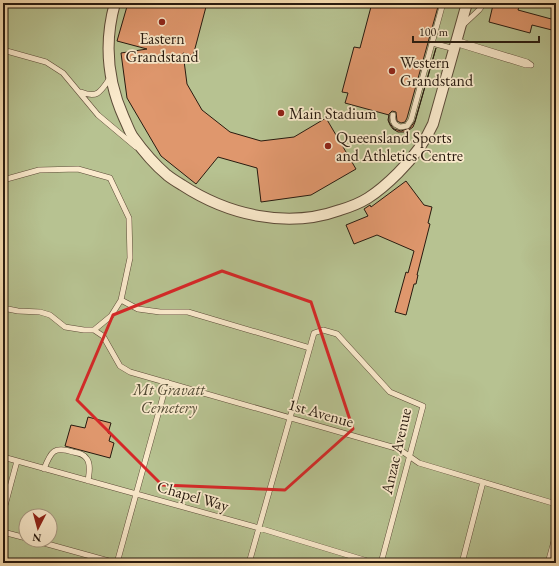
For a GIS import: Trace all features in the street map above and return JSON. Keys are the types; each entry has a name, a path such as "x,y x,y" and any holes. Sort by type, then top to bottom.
{"street":[{"path":"115,3 108,32 111,78 118,105 132,136 150,158 168,176 193,192 215,203 238,211 261,217 282,219 307,218 328,214 350,207 367,199 385,186 407,164 428,135 439,107 467,3"}],"lane":[{"path":"393,115 393,120 396,126 403,128 410,124 443,3"},
{"path":"461,26 479,10 484,3"},
{"path":"432,43 456,46 461,46 526,65 531,65 527,62 462,42 456,46"},
{"path":"3,50 46,62 63,73 98,115 150,158"},
{"path":"80,92 90,95 96,94 101,91 111,78"},
{"path":"3,180 39,170 78,169 110,178 129,218 130,258 121,300 111,316 94,330 65,327 50,315 40,312 18,311 3,308"},
{"path":"121,300 138,309 160,312 188,312 310,348 249,563"},
{"name":"1st Avenue","path":"94,330 103,336 120,366 130,372 399,449 419,463 556,504"},
{"name":"Anzac Avenue","path":"310,348 314,333 323,330 337,334 390,392 423,406 381,563"},
{"path":"58,547 116,563 137,494 167,382"},
{"path":"44,469 51,453 62,449 84,455 89,464 88,481"},
{"name":"Chapel Way","path":"3,457 259,528 374,563"},
{"path":"3,513 17,461"},
{"path":"462,563 484,482"},
{"path":"3,532 18,536"},
{"path":"548,563 556,534"}],"highlighted area":[{"path":"222,271 311,302 353,429 285,490 162,485 77,400 113,315"}],"green space":[{"name":"Mt Gravatt Cemetery","path":"3,3 556,3 556,563 3,563"}],"building":[{"path":"128,3 207,3 193,56 183,53 187,84 202,110 230,132 261,141 294,137 326,118 356,169 311,195 261,202 257,168 218,157 196,184 161,156 127,98 121,53 147,49 117,41"},
{"name":"Western Grandstand","path":"372,3 439,3 405,122 401,123 397,121 396,112 392,111 389,115 345,103 348,93 342,92 354,47 360,48"},
{"path":"496,3 520,3 518,10 555,20 552,30 532,25 530,33 489,22 493,5 495,6"},
{"path":"436,48 415,122 413,127 404,132 398,132 393,129 390,125 388,120 389,115 389,122 394,129 401,131 410,128 415,121"},
{"path":"406,181 424,205 432,207 428,223 430,224 416,284 414,284 406,315 395,312 406,272 408,273 414,251 377,235 354,244 346,225 368,216 364,209 370,205 371,207"},
{"path":"88,417 111,423 108,433 111,434 109,441 114,443 110,458 65,446 71,425 85,428"}],"place":[{"name":"Eastern Grandstand","path":"162,22"},
{"name":"Western Grandstand","path":"392,71"},
{"name":"Main Stadium","path":"281,113"},
{"name":"Queensland Sports and Athletics Centre","path":"328,146"}]}
